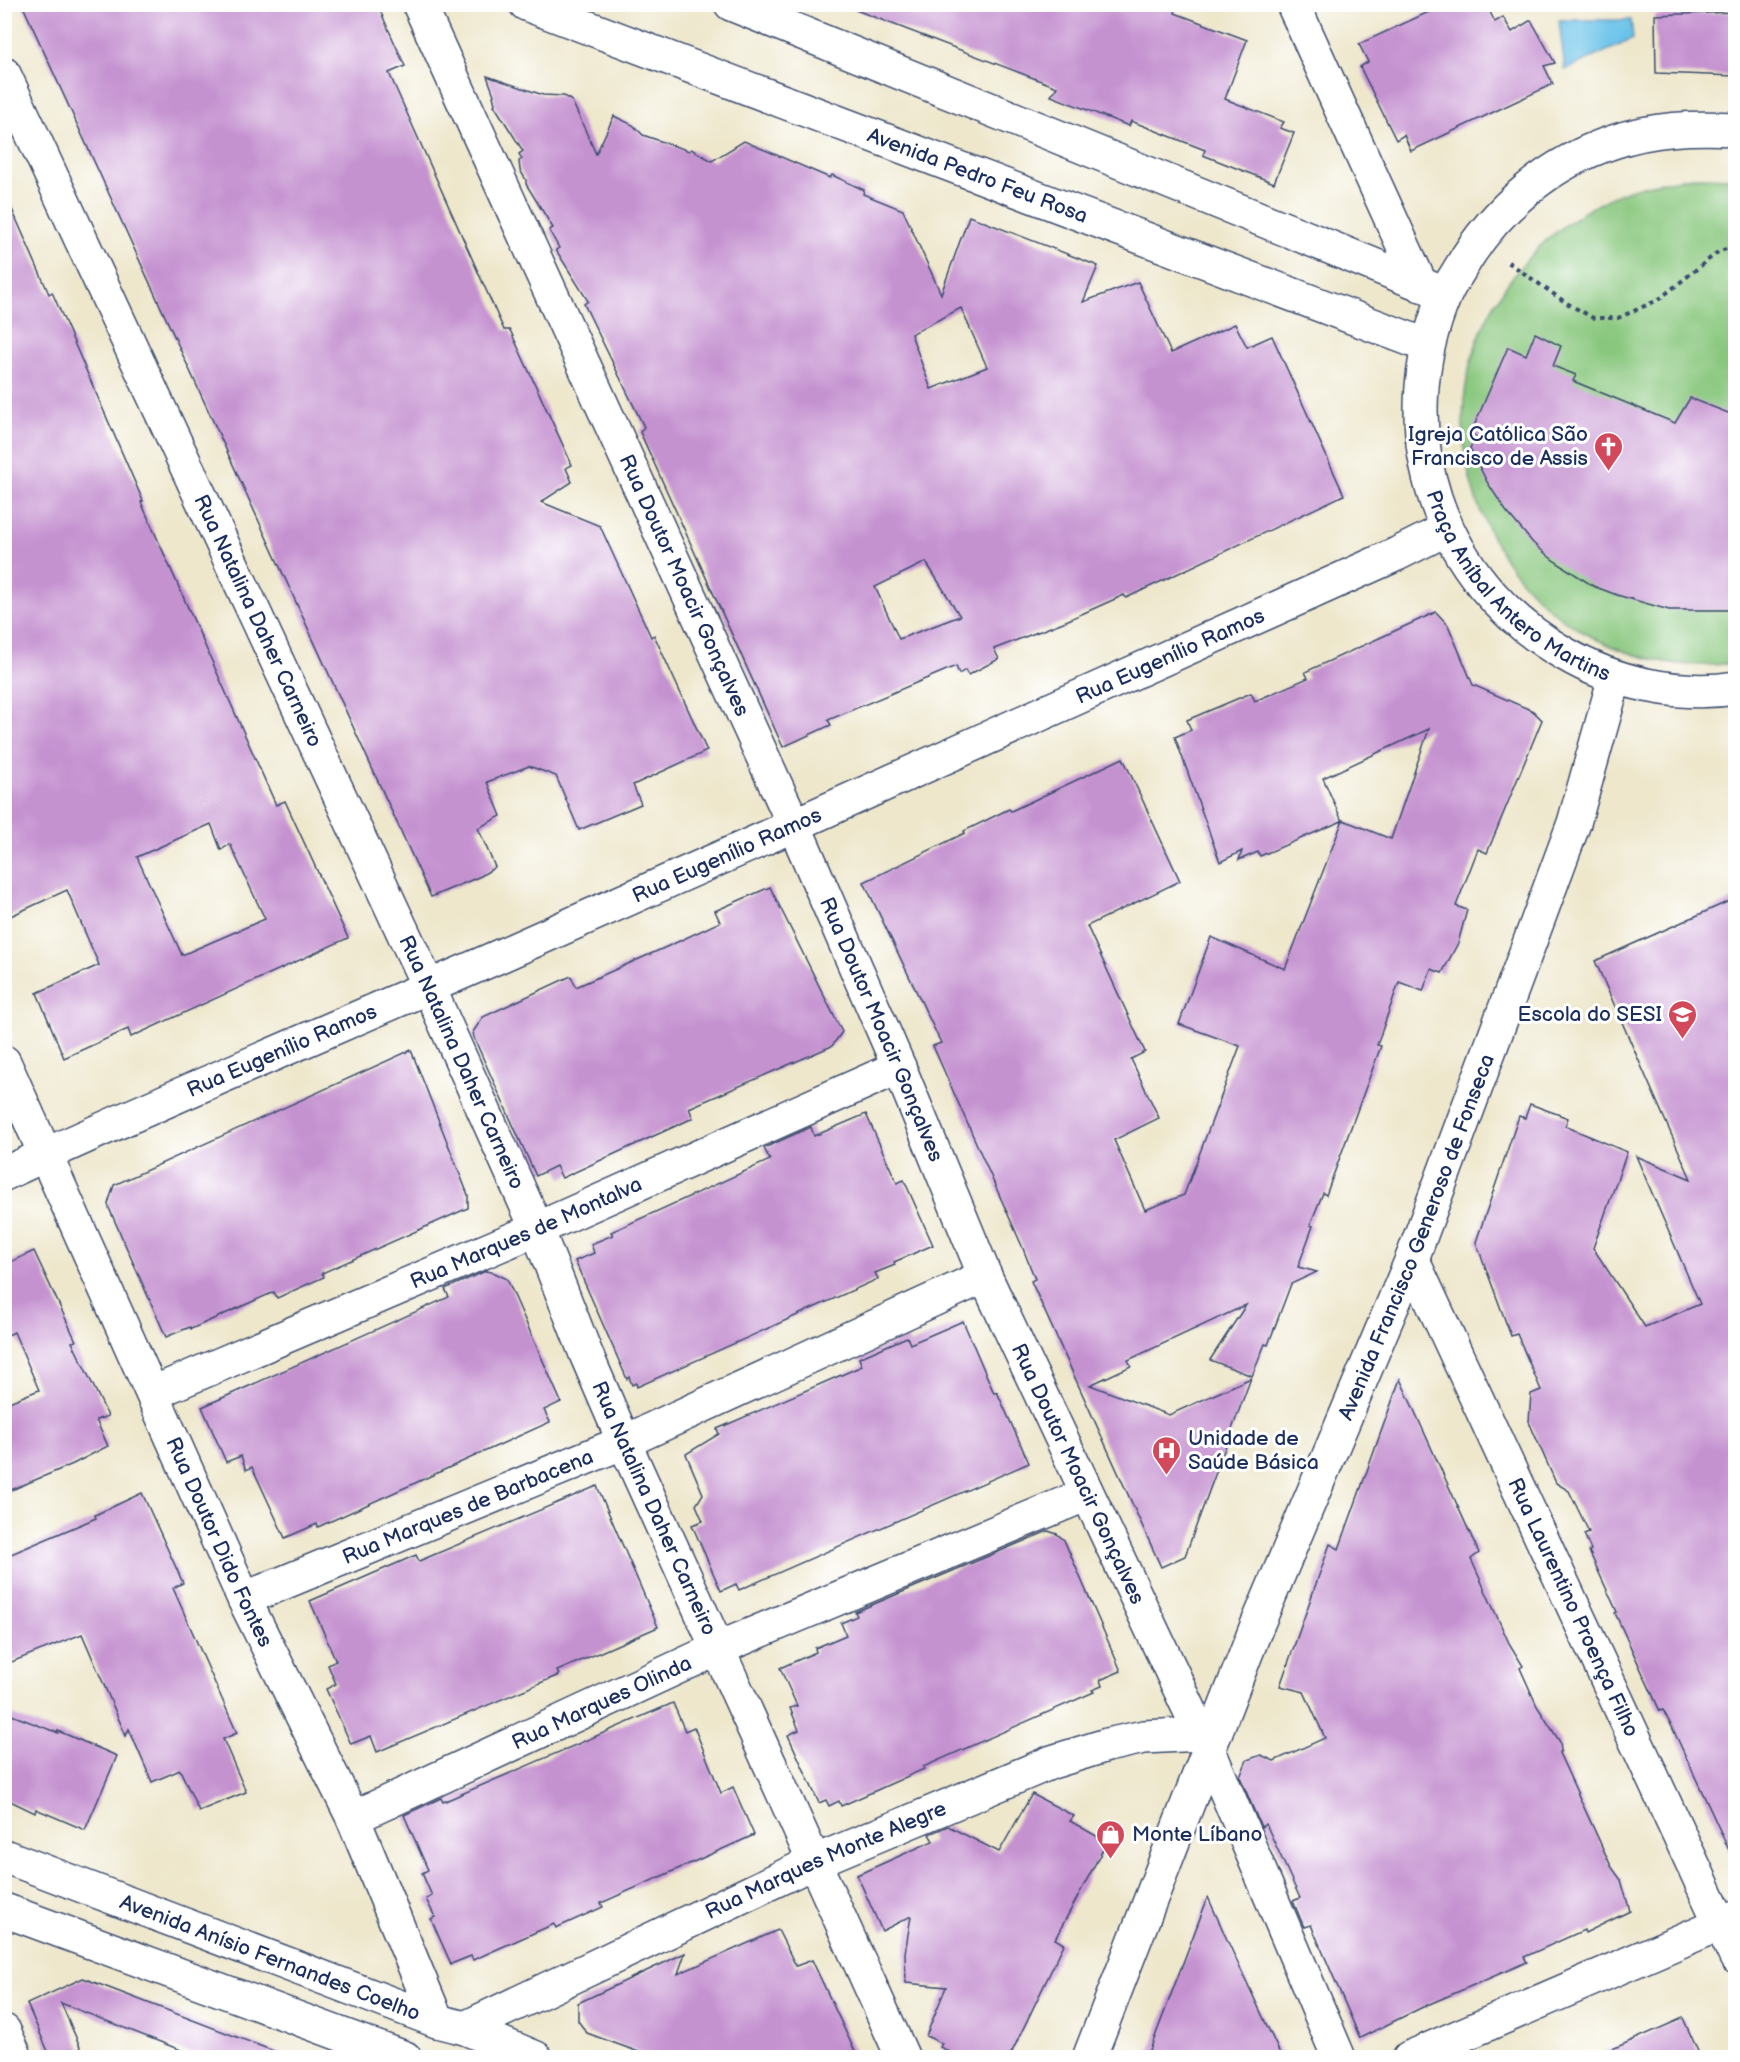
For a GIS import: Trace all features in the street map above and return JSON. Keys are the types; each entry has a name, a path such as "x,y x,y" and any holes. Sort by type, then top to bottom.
{"street":[{"name":"Rua Doutor Moacir Gonçalves","path":"419,4 794,825 899,1067 985,1276 1205,1743 1339,2058"},
{"name":"Avenida Pedro Feu Rosa","path":"526,4 1428,346"},
{"path":"731,4 1433,290"},
{"path":"1293,4 1433,290"},
{"name":"Rua Natalina Daher Carneiro","path":"4,74 429,987 537,1229 586,1354 624,1442 903,2058"},
{"name":"Praça Aníbal Antero Martins","path":"1736,129 1697,127 1654,131 1612,142 1573,159 1536,182 1504,210 1433,290 1420,406 1421,436 1426,466 1434,498 1447,529 1465,562 1489,593 1515,620 1571,658 1615,677 1653,686 1691,690 1736,688"},
{"name":"Rua Eugenílio Ramos","path":"4,1174 794,825 1397,554 1447,529"},
{"name":"Avenida Francisco Generoso de Fonseca","path":"1089,2058 1205,1743 1412,1259 1574,823 1615,677"},
{"name":"Rua Doutor Dido Fontes","path":"4,1062 244,1599 353,1818 451,2025"},
{"name":"Rua Marques de Montalva","path":"153,1393 537,1229 899,1067"},
{"name":"Rua Laurentino Proença Filho","path":"1412,1259 1728,1920 1736,1957"},
{"name":"Rua Marques de Barbacena","path":"244,1599 624,1442 985,1276"},
{"name":"Rua Marques Olinda","path":"353,1818 717,1649 1087,1494"},
{"name":"Rua Marques Monte Alegre","path":"451,2025 814,1862 1052,1762 1107,1745 1144,1737 1205,1743"},
{"name":"Avenida Anísio Fernandes Coelho","path":"4,1857 536,2058"},
{"path":"4,1910 405,2058"},
{"path":"1409,2058 1728,1920"},
{"path":"4,2031 16,2058"}],"path":[{"path":"1476,242 1565,302 1593,318 1618,318 1658,300 1718,252 1736,245"}],"green space":[{"path":"1693,177 1735,178 1736,663 1716,665 1656,660 1619,649 1567,622 1538,598 1513,570 1485,522 1469,474 1463,426 1467,379 1480,334 1501,293 1531,256 1567,224 1610,198 1640,187"}],"water":[{"path":"1559,20 1631,20 1633,39 1565,70"}],"building":[{"path":"22,4 377,4 405,66 389,73 504,330 510,330 572,465 566,468 572,482 541,502 600,526 651,637 654,635 707,751 633,785 641,804 579,830 556,776 529,766 487,782 501,816 478,828 495,867 481,876 431,897"},
{"path":"849,4 1177,4 1175,13 1247,40 1225,99 1284,122 1280,128 1294,133 1274,183 1203,155 1205,150 1131,121 1129,126 1051,96 1057,87 848,7"},
{"path":"1446,4 1486,4 1495,22 1503,17 1512,32 1531,20 1555,63 1544,66 1553,84 1411,151 1404,135 1396,140 1360,67 1368,62 1359,44"},
{"path":"1736,12 1736,76 1656,73 1655,15"},
{"path":"487,76 543,95 564,96 572,101 596,154 614,116 633,125 643,135 689,151 691,149 712,161 744,141 830,178 832,175 864,190 863,194 903,210 941,294 969,216 1098,266 1083,302 1138,282 1171,353 1235,324 1247,347 1272,336 1344,495 1126,598 1124,595 994,649 999,659 968,675 965,670 959,674 956,666 828,720 831,725 783,747 640,432 644,427 584,304 588,301 556,250 559,248 549,230 553,228 526,184 519,161 522,159 519,154 523,151 494,105 494,95","holes":["961,308 987,367 931,389 911,334","926,562 960,616 899,639 875,587"]},
{"path":"4,191 49,294 52,292 143,501 141,502 276,805 285,801 348,938 131,1037 128,1029 64,1058 37,993 99,965 67,890 4,919","holes":["211,824 221,850 230,844 265,919 182,955 137,857"]},
{"name":"Igreja Católica São Francisco de Assis","path":"1535,333 1561,346 1553,366 1576,375 1573,381 1675,423 1690,398 1736,416 1736,610 1669,610 1593,586 1553,560 1533,543 1506,511 1487,482 1470,448 1476,437 1471,433 1508,347 1526,355"},
{"path":"1436,612 1448,625 1473,685 1533,711 1542,720 1487,853 1478,849 1456,906 1467,910 1458,943 1442,973 1431,969 1423,991 1399,982 1377,1045 1381,1046 1326,1195 1323,1193 1310,1225 1313,1226 1298,1267 1317,1272 1291,1284 1268,1345 1265,1344 1252,1376 1210,1360 1246,1305 1128,1360 1131,1366 1090,1385 1169,1415 1251,1378 1185,1556 1161,1567 1031,1281 1035,1279 1022,1246 933,1046 941,1043 864,882 1009,809 1011,811 1123,758 1180,881 1087,926 1145,1052 1131,1059 1159,1118 1114,1140 1145,1210 1184,1195 1240,1046 1179,1024 1211,937 1285,969 1343,820 1391,839 1429,729 1323,778 1342,821 1260,856 1258,852 1239,860 1242,851 1220,862 1175,737 1191,730 1187,720 1251,693 1255,701 1308,678 1305,672"},
{"path":"770,887 842,1032 832,1046 689,1108 693,1118 562,1178 556,1166 536,1176 474,1038 473,1032 483,1017 571,976 576,987 673,944 720,922 715,911"},
{"path":"1736,898 1736,1865 1672,1727 1663,1710 1660,1711 1615,1613 1617,1612 1589,1551 1591,1550 1584,1534 1589,1532 1569,1491 1556,1483 1529,1422 1531,1394 1541,1390 1517,1334 1511,1336 1476,1242 1519,1116 1525,1118 1530,1104 1568,1118 1565,1126 1627,1152 1593,1248 1645,1327 1700,1304 1636,1156 1691,1179 1595,961"},
{"path":"411,1050 468,1195 468,1208 322,1273 324,1277 277,1298 274,1292 191,1329 190,1327 166,1337 109,1208 108,1204 114,1185"},
{"path":"866,1114 897,1183 904,1180 933,1245 875,1273 878,1279 637,1387 636,1383 632,1385 629,1377 627,1379 575,1261 594,1253 591,1244 613,1235 611,1232 770,1160 764,1148 811,1127 814,1136"},
{"path":"34,1251 76,1341 72,1342 108,1416 96,1420 108,1446 73,1464 4,1493 4,1404 39,1390 14,1332 4,1337 4,1265"},
{"path":"486,1271 507,1279 561,1402 544,1410 550,1422 318,1527 317,1524 285,1538 252,1467 246,1470 241,1456 226,1462 202,1407 449,1297 445,1289"},
{"path":"963,1321 994,1393 997,1392 1029,1463 739,1590 736,1584 721,1591 692,1525 703,1521 696,1505 703,1494 686,1454 719,1434 717,1429 862,1366 859,1358 907,1337 910,1344"},
{"path":"1400,1379 1479,1553 1471,1559 1509,1643 1523,1666 1520,1668 1537,1706 1560,1742 1561,1751 1559,1753 1611,1866 1621,1880 1630,1911 1585,1933 1584,1930 1524,1957 1527,1962 1425,2006 1360,2038 1311,1925 1304,1927 1293,1901 1300,1898 1266,1824 1261,1827 1240,1777 1247,1760 1261,1755 1274,1761 1325,1738 1304,1692 1280,1686 1330,1544 1339,1549"},
{"path":"597,1486 658,1627 557,1671 559,1675 377,1752 371,1736 351,1744 326,1689 336,1684 328,1665 336,1661 310,1601 416,1555 419,1561"},
{"path":"142,1493 183,1583 173,1588 237,1733 223,1739 246,1792 199,1811 180,1770 152,1782 129,1729 126,1736 82,1634 4,1665 4,1557 96,1518 95,1515"},
{"path":"1048,1531 1064,1540 1121,1671 1100,1680 1102,1686 1092,1690 1094,1692 923,1767 924,1769 841,1806 839,1801 829,1806 826,1800 819,1803 788,1735 799,1730 790,1708 797,1706 780,1668 816,1652 815,1648 846,1635 841,1623 857,1616 855,1612"},
{"path":"673,1703 685,1731 694,1727 721,1793 733,1787 754,1835 601,1903 603,1907 556,1928 554,1924 473,1960 471,1956 451,1964 431,1919 435,1917 426,1899 432,1896 422,1873 428,1870 404,1815 441,1798 443,1802"},
{"path":"4,1712 58,1733 58,1731 117,1756 85,1830 36,1809 35,1813 4,1798"},
{"path":"1032,1794 1074,1816 1070,1821 1107,1842 1055,1939 1064,1944 1009,2058 961,2058 940,2047 942,2043 926,2036 946,1987 906,1983 905,1953 911,1916 882,1931 857,1875 933,1841 929,1834 948,1826 999,1852"},
{"path":"1208,1897 1229,1944 1282,2058 1147,2058"},
{"path":"778,1930 796,1966 812,1960 858,2058 655,2058 587,2033 578,2021 578,2003 685,1953 678,1974"},
{"path":"83,1978 284,2055 283,2058 201,2058 61,2003 85,2058 51,2058 27,2004"},
{"path":"1683,2018 1701,2058 1592,2058"}],"place":[{"name":"Igreja Católica São Francisco de Assis","path":"1609,472"},
{"name":"Escola do SESI","path":"1683,1040"},
{"name":"Unidade de Saúde Básica","path":"1167,1476"},
{"name":"Monte Líbano","path":"1111,1860"}]}
